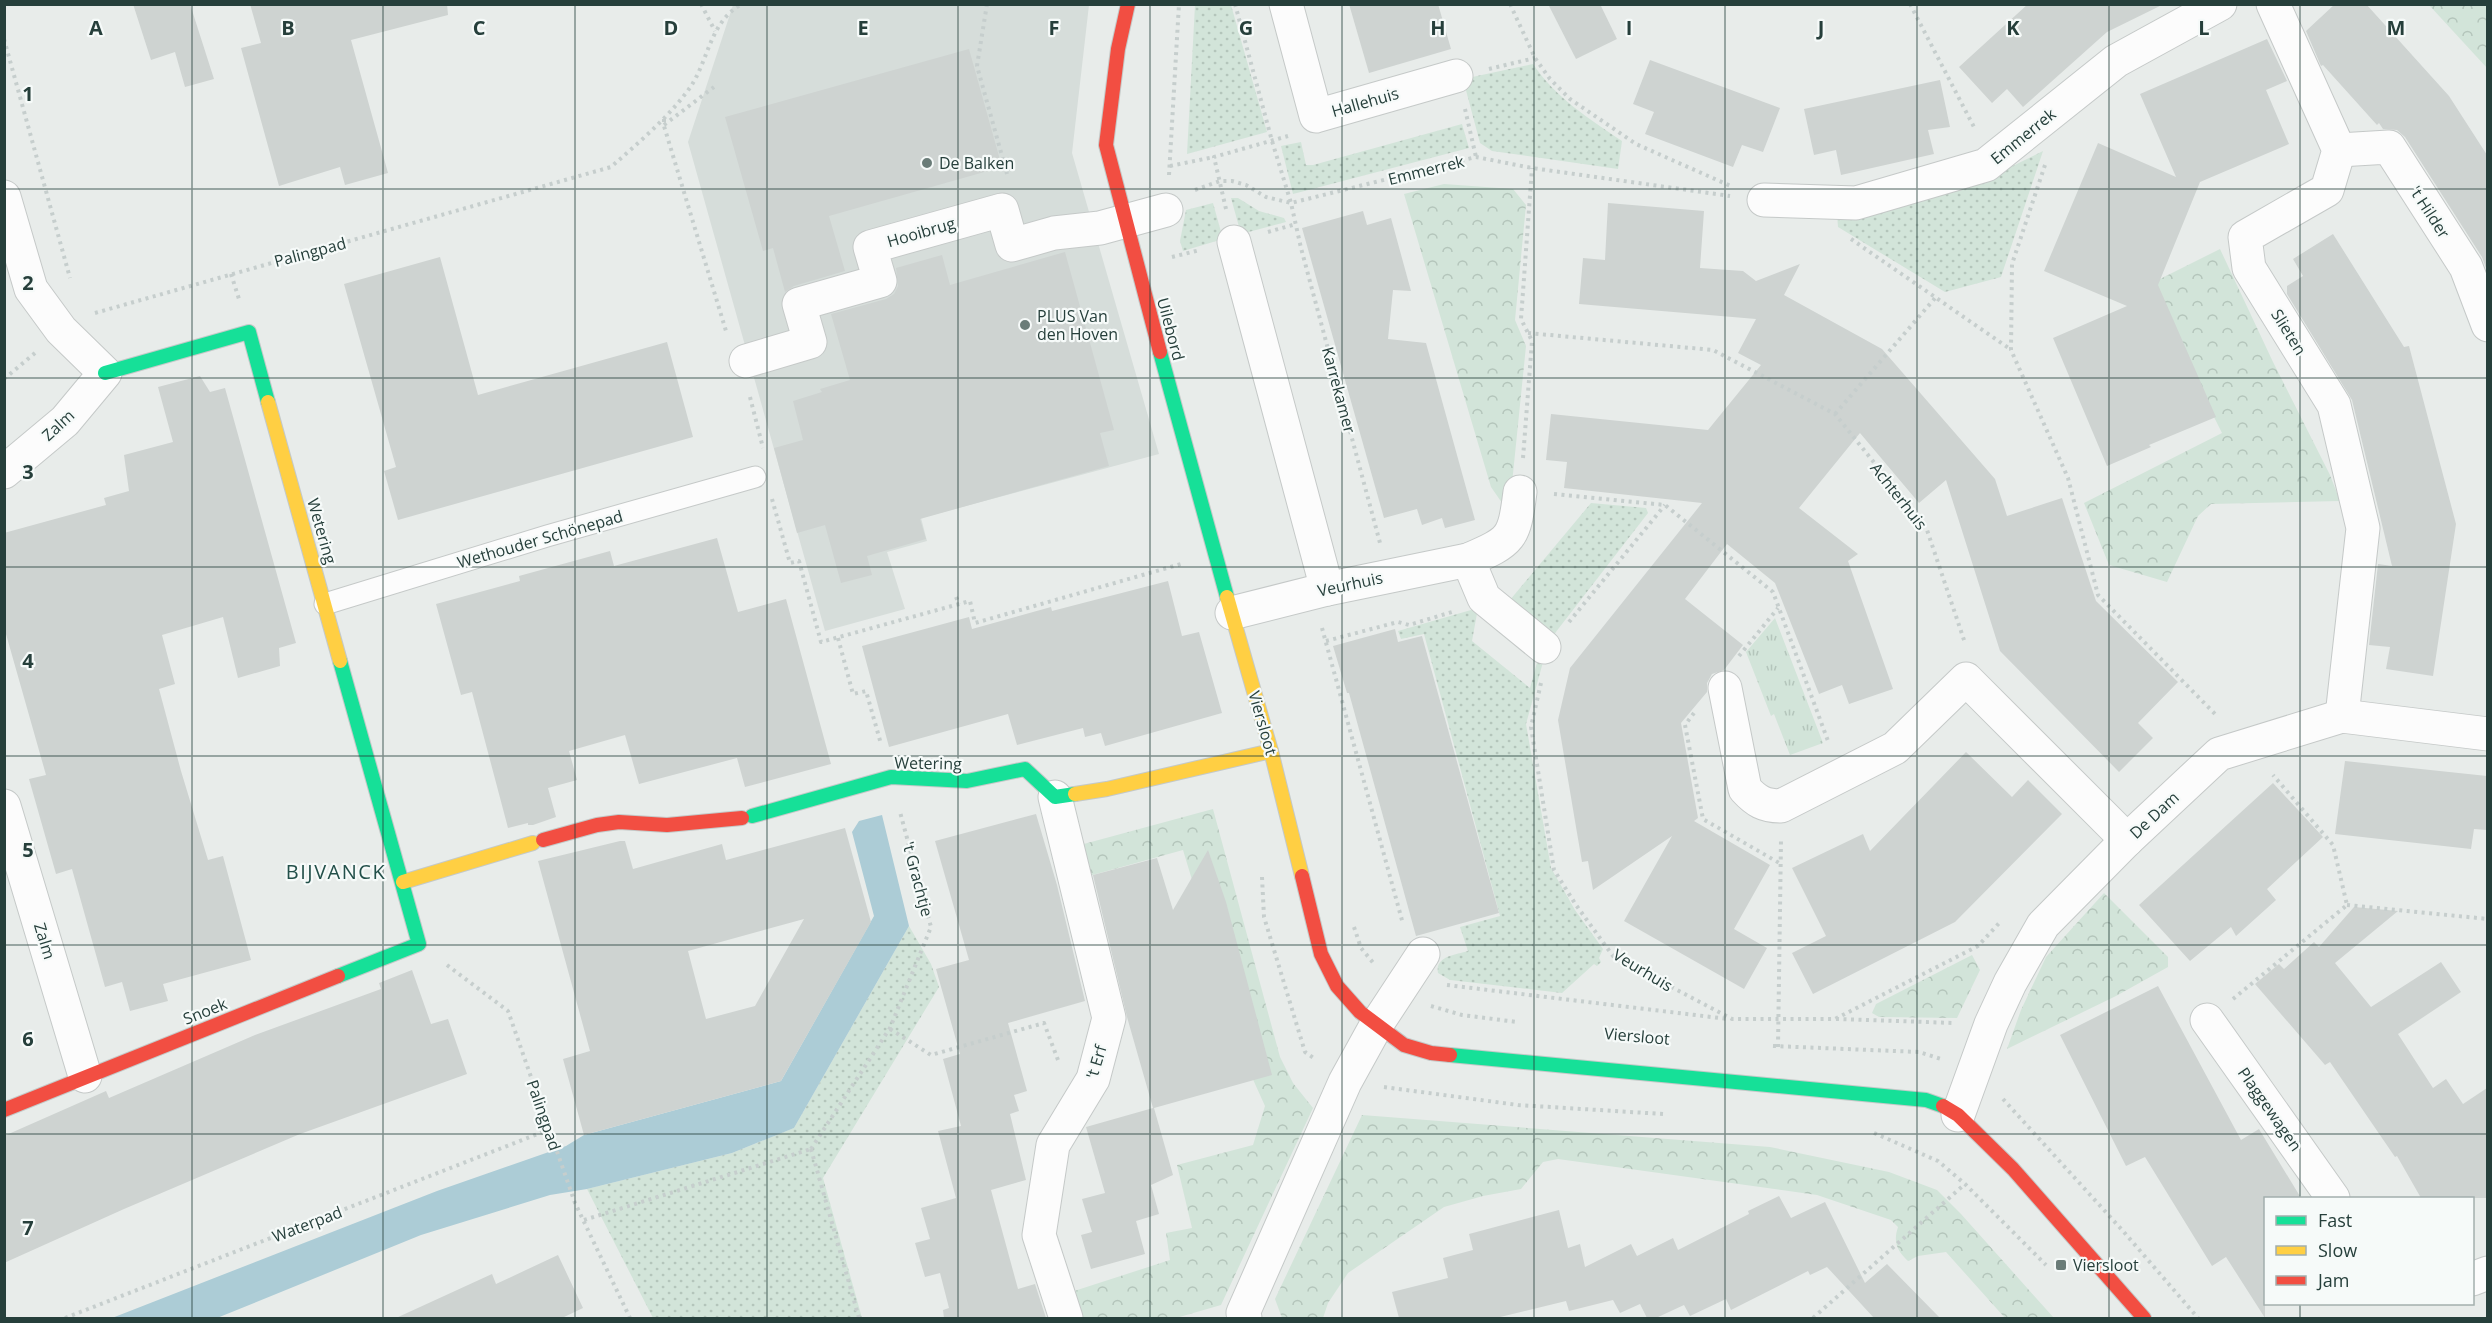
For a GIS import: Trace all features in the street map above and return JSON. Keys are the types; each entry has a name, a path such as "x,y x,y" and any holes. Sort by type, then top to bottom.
{"street":[{"name":"Uilebord","path":"1128,4 1118,49 1106,145 1197,495 1232,613"},
{"name":"Hallehuis","path":"1286,4 1316,116 1456,76"},
{"name":"Emmerrek","path":"1764,200 1857,203 1986,165 2116,61 2220,4"},
{"path":"2272,4 2339,150"},
{"name":"'t Hilder","path":"2339,150 2389,147 2466,267 2487,325"},
{"name":"Slieten","path":"2339,150 2327,190 2245,237 2249,268 2334,405 2363,528 2342,716"},
{"name":"Hooibrug","path":"740,362 810,342 799,304 880,281 870,247 1002,210 1012,245 1054,233 1100,228 1126,221 1174,196"},
{"path":"4,197 31,289 61,330 105,374"},
{"path":"1234,242 1320,590"},
{"name":"Wetering","path":"105,374 138,362 249,332 419,944"},
{"name":"Zalm","path":"4,472 65,421 105,374"},
{"name":"Veurhuis","path":"1232,613 1320,590 1468,560 1506,541 1516,521 1520,492"},
{"path":"1468,560 1484,598 1549,652"},
{"name":"Viersloot","path":"1232,613 1271,751 1321,954 1336,986 1360,1012 1404,1044 1431,1053 1926,1100 1958,1115 2013,1169 2144,1318"},
{"path":"1725,688 1745,789 1756,801 1770,806 1781,806 1895,748 1966,679 2127,840"},
{"name":"De Dam","path":"1958,1115 1991,1024 2010,983 2043,925 2127,840 2219,754 2342,716 2487,734"},
{"path":"1055,797 1107,789 1271,751"},
{"name":"Wetering","path":"403,882 597,825 619,822 667,825 747,817 891,777 967,781 1025,769 1055,797"},
{"name":"'t Erf","path":"1055,797 1108,1018 1093,1079 1053,1145 1039,1234 1066,1318"},
{"name":"Zalm","path":"4,806 85,1076"},
{"name":"Snoek","path":"4,1110 419,944"},
{"path":"1237,1317 1345,1082 1377,1024 1413,969"},
{"name":"Plaggewagen","path":"2207,1020 2332,1197"}],"lane":[{"name":"Wethouder Schönepad","path":"325,604 547,536 763,484"}],"path":[{"path":"700,4 715,31"},
{"name":"Palingpad","path":"92,314 611,168 664,119 690,88 702,66 715,31 731,10 741,4"},
{"path":"987,4 977,66 1008,176"},
{"path":"1179,4 1170,166 1174,196 1220,182 1232,181 1246,185 1266,196 1292,203"},
{"name":"Karrekamer","path":"1235,4 1272,141 1292,203 1301,248 1389,575"},
{"path":"1510,4 1535,58 1550,79 1570,99 1636,144 1764,200"},
{"path":"1910,4 1991,162"},
{"path":"4,39 37,166 72,285"},
{"path":"1476,157 1456,76 1535,58"},
{"path":"664,126 714,87"},
{"path":"1170,166 1214,157 1303,131 1316,116"},
{"path":"664,119 664,126 740,362 765,454"},
{"path":"2048,155 2012,264 2011,350 2068,478 2098,595 2247,745 2333,845 2347,905"},
{"path":"1214,157 1220,182"},
{"name":"Emmerrek","path":"1292,203 1476,157 1532,168 1764,200"},
{"path":"1532,168 1521,319 1532,341 1520,492 1665,505 1773,591 1841,777"},
{"path":"1849,238 2011,350"},
{"path":"1834,414 1936,297"},
{"name":"Achterhuis","path":"1528,333 1713,350 1834,414 1926,527 1968,651 1966,679"},
{"path":"763,484 790,562 799,561 821,642 970,601 975,623 1191,561"},
{"name":"Veurhuis","path":"1665,505 1549,652 1531,727 1554,870 1576,906 1613,956 1732,1019 1779,1021 1835,1019 1978,946 2002,919"},
{"path":"1320,590 1326,641 1413,969 1429,1006 1462,1015 1521,1023"},
{"path":"956,597 958,604"},
{"path":"1326,641 1398,622 1409,625 1489,601"},
{"name":"'t Grachtje","path":"811,1149 890,1028 931,927 866,691 853,694 838,638"},
{"path":"1778,1047 1781,806"},
{"path":"2207,1020 2347,905 2487,919"},
{"path":"1351,917 1361,948 1390,983 1413,969"},
{"name":"Palingpad","path":"419,944 508,1011 575,1203 630,1318"},
{"path":"1413,969 1442,984 1732,1019"},
{"path":"1835,1019 1991,1024"},
{"path":"890,1028 931,1055 1044,1023 1058,1060 1100,1053"},
{"path":"1767,1046 1919,1052 1974,1069 2115,1223 2198,1318"},
{"name":"Waterpad","path":"65,1318 548,1130"},
{"path":"584,1220 811,1149 859,1318"},
{"path":"1813,1318 1965,1184"}],"shaded area":[{"path":"733,5 1089,5 1072,153 1159,454 921,518 927,541 887,552 905,609 825,631 688,142"}],"green space":[{"path":"1195,5 1231,5 1267,132 1187,154"},
{"path":"2429,5 2487,5 2487,68"},
{"path":"1533,64 1562,97 1622,141 1618,169 1492,151 1480,143 1463,79"},
{"path":"1462,124 1469,148 1293,194 1281,146 1301,142 1306,165 1313,165"},
{"path":"2043,151 2001,277 1945,292 1838,227 1837,214 1970,187"},
{"path":"1444,184 1513,189 1526,205 1515,320 1526,346 1509,513 1491,487 1404,194"},
{"path":"1231,198 1238,198 1259,211 1284,218 1286,222 1241,234"},
{"path":"1213,203 1223,239 1183,251 1180,241 1186,210"},
{"path":"2220,249 2330,475 2340,501 2211,504 2198,516 2167,582 2109,565 2084,503 2222,433 2148,285"},
{"path":"1591,503 1646,508 1648,513 1552,637 1510,600"},
{"path":"1478,608 1472,641 1530,688 1538,659 1543,662 1526,724 1551,868 1575,910 1603,949 1599,958 1601,962 1597,966 1594,964 1562,993 1450,980 1438,973 1438,967 1443,960 1468,951 1460,927 1500,916 1424,634 1401,639 1398,631"},
{"path":"1775,618 1823,743 1790,755 1774,714 1771,716 1746,652"},
{"path":"1213,809 1280,1057 1293,1083 1313,1108 1221,1305 1176,1318 1076,1318 1068,1293 1170,1260 1166,1233 1192,1228 1177,1165 1253,1145 1265,1106 1251,1075 1183,850 1078,879 1069,848"},
{"path":"2104,893 2168,957 2168,967 2116,996 2007,1049 2021,1010 2046,957"},
{"path":"909,926 931,964 939,987 823,1178 862,1318 653,1318 587,1189 732,1153 794,1128"},
{"path":"1972,955 1980,970 1957,1018 1879,1017 1872,1013 1876,1004"},
{"path":"1362,1115 1770,1147 1889,1172 1937,1190 2054,1318 2005,1318 1946,1252 1918,1256 1908,1261 1897,1246 1898,1227 1891,1220 1817,1195 1558,1159 1543,1162 1521,1189 1483,1196 1444,1207 1348,1273 1328,1303 1323,1318 1282,1318 1275,1299"}],"water":[{"path":"882,815 909,926 794,1128 732,1153 587,1189 550,1195 421,1235 217,1318 112,1318 437,1191 566,1146 584,1135 781,1081 874,916 852,832 859,821"}],"building":[{"path":"133,4 190,4 214,79 185,87 175,52 151,60"},
{"path":"250,4 447,4 448,15 351,40 388,173 345,185 340,167 279,186 241,48 261,43"},
{"path":"1349,4 1438,4 1451,49 1369,73"},
{"path":"1548,4 1600,4 1617,39 1576,59"},
{"path":"2028,4 2164,4 2107,32 2023,107 2007,89 1992,103 1959,67"},
{"path":"2335,4 2366,4 2449,96 2487,155 2487,271 2482,257 2405,137 2397,130 2383,129 2379,123 2377,125 2323,65 2321,66 2306,31"},
{"path":"2267,39 2287,81 2266,90 2289,144 2200,182 2158,285 2216,417 2149,445 2151,447 2107,466 2053,338 2127,306 2044,271 2098,143 2176,177 2140,94"},
{"path":"969,49 1002,167 829,216 845,271 794,286 785,292 773,248 763,251 725,117"},
{"path":"1650,60 1780,108 1763,152 1742,145 1733,167 1645,134 1654,112 1633,104"},
{"path":"1940,80 1950,127 1928,130 1934,154 1841,175 1836,150 1814,155 1804,109"},
{"path":"1608,203 1704,211 1700,268 1743,271 1756,281 1800,264 1784,295 1882,349 1995,479 2007,516 2062,498 2096,601 2178,682 2138,723 2153,738 2119,772 2000,651 1946,480 1919,503 1860,433 1799,508 1858,554 1848,561 1893,689 1849,704 1842,685 1819,694 1775,583 1727,544 1685,599 1743,645 1724,670 1712,674 1707,683 1707,692 1681,723 1698,818 1694,821 1770,865 1734,929 1767,948 1744,989 1624,921 1672,836 1593,890 1588,861 1582,862 1558,720 1570,668 1702,503 1564,488 1567,462 1546,460 1551,414 1708,430 1761,365 1738,353 1756,319 1579,304 1583,258 1605,260"},
{"path":"1363,211 1367,225 1391,218 1411,291 1393,290 1388,339 1426,343 1475,520 1445,528 1442,518 1422,525 1417,509 1384,518 1302,228"},
{"path":"2333,234 2404,347 2409,346 2456,524 2433,676 2386,669 2390,647 2369,645 2378,564 2392,566 2352,400 2287,294 2287,286 2303,276 2293,259"},
{"path":"1065,252 1114,430 1100,433 1109,466 920,519 926,539 867,556 872,575 841,583 825,525 797,533 774,448 803,440 793,401 822,392 820,389 850,380 831,314 886,299 894,294 898,286 896,268 942,255 950,285"},
{"path":"440,257 478,395 667,342 693,437 398,520 384,471 396,467 344,284"},
{"path":"200,376 210,392 225,388 296,643 279,648 280,666 238,678 223,617 162,635 175,684 159,689 181,771 208,860 223,856 251,960 163,984 168,1001 130,1011 122,982 105,987 72,869 56,874 29,779 46,775 4,627 4,533 106,505 104,498 129,491 124,455 173,442 158,387"},
{"path":"717,538 738,612 786,599 831,764 745,787 737,758 639,784 625,735 569,751 577,780 548,788 556,817 533,825 528,825 528,823 508,828 472,692 461,695 436,604 520,581 519,576 610,551 614,566"},
{"path":"1168,581 1182,636 1199,632 1222,713 1105,746 1101,733 1085,737 1083,728 1017,745 1008,714 889,747 862,646 969,617 972,629 1051,607 1052,611"},
{"path":"1395,629 1398,642 1422,636 1499,913 1416,936 1349,693 1347,693 1333,646"},
{"path":"1966,752 2012,797 2028,780 2062,814 1955,922 1813,994 1792,953 1826,936 1792,868 1863,834 1870,851"},
{"path":"2345,761 2487,776 2487,830 2474,829 2471,849 2335,834"},
{"path":"2273,783 2323,837 2267,889 2276,900 2236,936 2231,927 2190,961 2139,905"},
{"path":"1036,814 1057,885 1085,1001 1008,1023 1027,1091 1014,1095 1019,1111 1010,1114 1026,1180 991,1190 1018,1289 1035,1284 1046,1318 944,1318 943,1310 949,1308 940,1273 925,1277 915,1243 930,1239 921,1208 956,1198 938,1131 961,1126 943,1059 960,1054 936,969 969,960 935,841"},
{"path":"845,828 871,922 781,1081 584,1135 563,1059 590,1051 538,861 620,841 625,841 633,869 722,844 726,860","holes":["804,919 755,1006 706,1019 688,951"]},
{"path":"1208,850 1226,902 1272,1075 1154,1108 1173,1175 1151,1185 1159,1214 1136,1221 1145,1254 1091,1269 1081,1235 1092,1232 1082,1199 1105,1193 1086,1127 1153,1108 1127,1017 1093,875 1157,858 1173,910"},
{"path":"2354,907 2398,911 2335,963 2371,1007 2441,962 2461,992 2398,1034 2433,1088 2446,1079 2463,1104 2487,1088 2487,1198 2420,1197 2397,1156 2395,1157 2330,1062 2325,1065 2255,984 2279,964 2284,969 2314,942 2319,947"},
{"path":"412,970 431,1024 448,1019 467,1074 300,1134 4,1263 4,1136 106,1091 109,1098 255,1035 381,989 379,983"},
{"path":"2158,986 2241,1140 2259,1129 2300,1197 2264,1197 2265,1318 2226,1257 2212,1266 2145,1157 2126,1166 2060,1035"},
{"path":"1779,1196 1791,1218 1825,1202 1865,1283 1887,1264 1940,1318 1874,1318 1827,1267 1810,1275 1808,1271 1731,1310 1726,1299 1690,1316 1684,1305 1656,1318 1647,1318 1640,1304 1620,1313 1613,1300 1569,1311 1566,1301 1496,1318 1399,1318 1392,1292 1448,1278 1443,1258 1473,1250 1469,1234 1559,1210 1568,1248 1580,1244 1585,1267 1631,1244 1637,1256 1673,1238 1678,1250"},
{"path":"558,1255 583,1308 562,1318 396,1318 492,1274 496,1284"}],"traffic: fast":[{"path":"105,373 249,332 268,402"},
{"path":"1160,352 1227,597"},
{"path":"338,976 419,944 340,661"},
{"path":"752,816 891,777 967,781 1025,769 1055,797 1075,794"},
{"path":"1450,1055 1926,1100 1943,1106"}],"traffic: slow":[{"path":"268,402 340,661"},
{"path":"1227,597 1271,751 1302,876"},
{"path":"1075,794 1107,789 1271,751"},
{"path":"403,882 533,843"}],"traffic: jam":[{"path":"1128,4 1118,49 1106,145 1160,352"},
{"path":"543,840 597,825 619,822 667,825 742,818"},
{"path":"1302,876 1321,954 1337,986 1360,1012 1404,1045 1431,1053 1450,1055"},
{"path":"4,1110 338,976"},
{"path":"1943,1106 1958,1115 2013,1169 2144,1318"}],"place":[{"name":"De Balken","path":"927,163"},
{"name":"PLUS Van den Hoven","path":"1025,325"},
{"name":"Viersloot","path":"2061,1265"}],"district":[{"name":"BIJVANCK","path":"336,872"}]}
